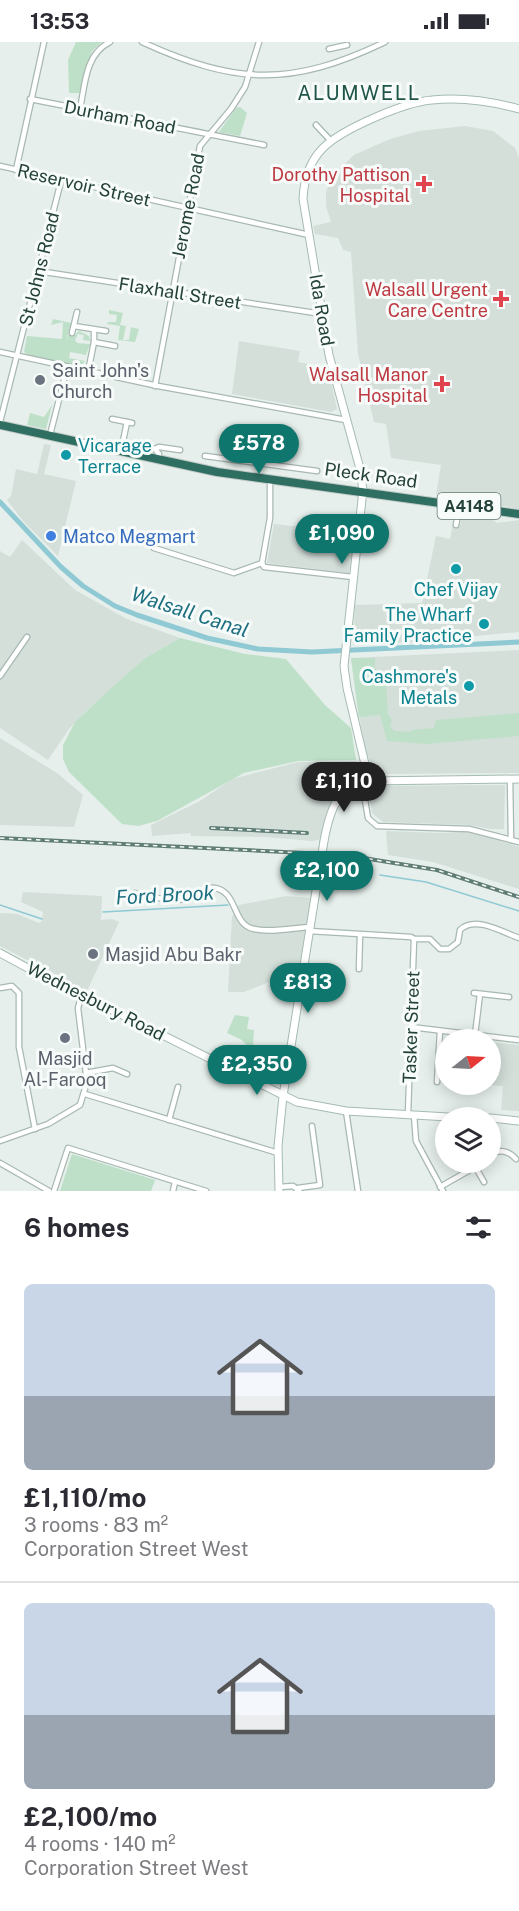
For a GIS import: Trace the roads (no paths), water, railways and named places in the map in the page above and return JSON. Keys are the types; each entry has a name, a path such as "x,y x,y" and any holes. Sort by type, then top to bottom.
{"highway":[{"name":"Pleck Road","path":"0,424 50,436 122,448 158,459 217,472 363,490 519,514"}],"street":[{"path":"16,170 44,42"},
{"path":"80,109 89,64 96,51 110,42"},
{"path":"142,42 203,68 250,75 287,75 321,68 385,42"},
{"name":"Jerome Road","path":"155,386 200,146 231,109 250,75 259,42"},
{"path":"329,49 338,44 346,45"},
{"name":"Durham Road","path":"30,99 264,145"},
{"path":"316,124 331,141 388,112 429,100 464,99 519,109"},
{"name":"Ida Road","path":"331,141 319,153 308,170 304,182 303,198 333,370 363,490"},
{"name":"Reservoir Street","path":"0,166 309,235"},
{"name":"St Johns Road","path":"0,424 61,181"},
{"name":"Flaxhall Street","path":"38,271 322,314"},
{"path":"72,333 77,312"},
{"path":"74,326 106,331"},
{"path":"88,372 94,330"},
{"path":"94,342 115,346"},
{"path":"0,352 17,358 155,386 346,420"},
{"path":"50,436 67,368"},
{"path":"112,419 129,422 122,448"},
{"name":"Pleck Road","path":"122,448 155,449 159,447 180,450"},
{"path":"155,449 159,454 158,459"},
{"name":"Pleck Road","path":"205,456 317,471"},
{"path":"217,472 219,458"},
{"name":"Pleck Road","path":"306,470 308,462"},
{"path":"270,478 270,518 262,566 353,577"},
{"path":"363,490 345,660 346,688 366,782 367,811 372,823 385,828 469,829 519,842"},
{"path":"456,525 460,504"},
{"path":"154,548 234,573 262,563"},
{"path":"0,675 27,637"},
{"path":"510,779 511,840"},
{"path":"320,1185 298,1189 279,1189 278,1153 283,1096 324,841 338,798 347,789 366,782 519,779"},
{"path":"135,893 155,899 195,898 209,887 216,888 225,892 233,901 243,922 254,930 310,929 360,935 411,936 414,939 430,939 440,949 449,949 458,942 460,930 469,924 487,925 519,938"},
{"path":"359,969 360,935"},
{"name":"Tasker Street","path":"414,939 411,1114 418,1144 441,1189"},
{"name":"Wednesbury Road","path":"0,953 81,997 86,997 205,1054 283,1096 315,1107 435,1116"},
{"path":"0,988 16,989 19,993 19,1047 35,1129"},
{"path":"475,1029 477,994 509,997"},
{"path":"0,1141 35,1129 80,1105 85,1094 86,1073 78,1008 81,997"},
{"path":"411,1027 435,1030"},
{"path":"501,1038 519,1040"},
{"path":"86,1073 113,1068 127,1074"},
{"path":"170,1120 178,1086"},
{"path":"85,1094 278,1153"},
{"path":"346,1111 358,1191"},
{"path":"501,1119 519,1121"},
{"path":"312,1126 311,1136 321,1191"},
{"path":"54,1191 68,1148 206,1191"},
{"path":"501,1152 511,1153 516,1159"},
{"path":"0,1163 49,1191"},
{"path":"441,1189 468,1173"},
{"path":"479,1173 484,1182"},
{"path":"173,1191 175,1182"}],"waterway":[{"name":"Walsall Canal","path":"0,502 61,567 83,586 115,606 207,638 258,649 312,652 519,642"},
{"name":"Ford Brook","path":"380,875 426,882 519,911"},
{"name":"Ford Brook","path":"0,905 42,919"},
{"name":"Ford Brook","path":"103,912 228,905"}],"railway":[{"path":"211,828 307,833"},
{"path":"0,838 345,855 437,870 519,897"}],"place":[{"name":"Dorothy Pattison Hospital","path":"424,184"},
{"name":"Walsall Urgent Care Centre","path":"501,299"},
{"name":"Saint John's Church","path":"40,380"},
{"name":"Walsall Manor Hospital","path":"442,384"},
{"name":"Vicarage Terrace","path":"66,455"},
{"name":"Matco Megmart","path":"51,536"},
{"name":"Chef Vijay","path":"456,569"},
{"name":"The Wharf Family Practice","path":"484,624"},
{"name":"Cashmore's Metals","path":"469,686"},
{"name":"Masjid Abu Bakr","path":"93,954"},
{"name":"Masjid Al-Farooq","path":"65,1038"}],"district":[{"name":"ALUMWELL","path":"359,93"}]}
